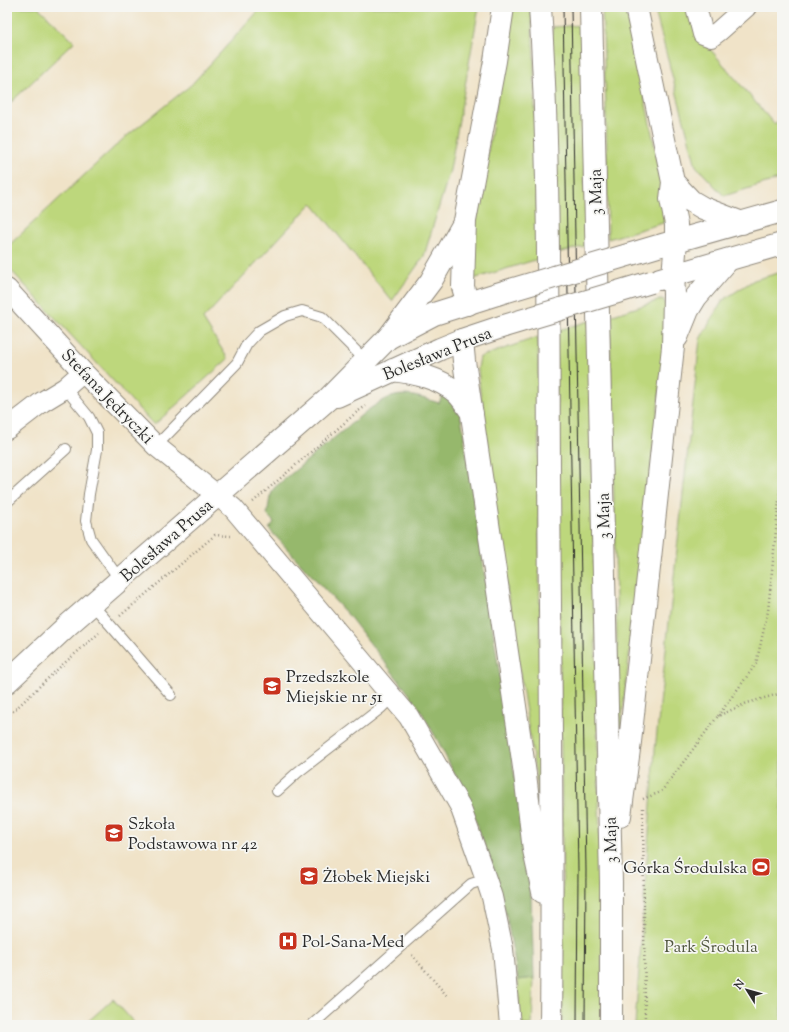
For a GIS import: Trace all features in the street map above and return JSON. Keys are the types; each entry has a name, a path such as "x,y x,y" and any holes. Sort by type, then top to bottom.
{"main road":[{"path":"503,7 495,61 465,221 463,287 468,304 462,340 525,774 534,850 552,934"},
{"path":"540,7 545,81 548,213 552,934 551,1025"},
{"name":"3 Maja","path":"591,7 611,882 611,1025"},
{"path":"611,882 630,742 673,347 674,294 667,244 676,224 671,199 673,182 636,7"},
{"path":"673,182 691,201 703,208 742,223"},
{"name":"Bolesława Prusa","path":"7,682 92,604 326,400 388,338 434,314 497,294 782,211"},
{"path":"388,338 431,281 465,221"},
{"name":"Bolesława Prusa","path":"326,400 462,340 672,275 782,244"},
{"path":"673,347 696,297 728,260"},
{"path":"394,370 414,373 446,386 458,394 472,413"}],"street":[{"path":"696,7 703,34 711,37 746,7"},
{"name":"Stefana Jędryczki","path":"7,289 82,372 156,446 218,494 233,508 409,717 460,806 486,879 492,898 503,949 510,1025"},
{"path":"7,429 42,402 65,388 82,372"}],"lane":[{"path":"156,446 237,363 247,344 259,331 285,316 302,312 322,316 366,360"},
{"path":"65,388 89,417 97,433 97,450 89,494 86,522 91,539 120,580"},
{"path":"7,502 66,449"},
{"path":"92,604 171,695"},
{"path":"277,791 298,772 381,708 392,697"},
{"path":"312,1025 471,884 486,879"}],"path":[{"path":"256,508 252,503 357,412 370,404"},
{"path":"643,799 661,792 756,664 768,611 782,470"},
{"path":"7,717 60,667 215,535 229,535 242,545 255,533"},
{"path":"718,716 746,703 782,693"},
{"path":"643,795 645,1025"},
{"path":"415,959 448,997"}],"green space":[{"path":"7,7 38,7 74,42 7,106"},
{"path":"262,7 479,7 450,170 424,256 392,301 312,203 203,319 228,359 154,425 7,266 7,247 123,139 191,85"},
{"path":"513,7 531,7 534,59 538,259 470,280 468,267"},
{"path":"602,7 626,7 670,221 608,239 606,106"},
{"path":"654,7 691,7 699,36 774,124 782,118 782,178 724,196 696,166"},
{"path":"582,25 586,246 557,253 551,35 553,27"},
{"name":"Park Środula","path":"782,272 782,1025 635,1025 655,750 700,339 723,300 754,280"},
{"path":"663,299 669,311 619,744 610,316"},
{"path":"589,321 602,943 602,1025 562,1025 563,916 556,331"},
{"path":"538,337 541,809 495,511 478,368 480,357"},
{"path":"445,391 460,412 463,429 519,805 531,897 534,978 518,980 507,919 499,888 470,805 438,741 417,704 349,616 269,529 274,522 267,515 270,497 274,488 364,413 384,400 400,395 408,395 439,403"},
{"path":"534,978 532,1025 520,1025 518,980"},
{"path":"113,999 136,1025 84,1025"}],"tram line":[{"path":"563,7 578,870 577,1025"},
{"path":"571,7 586,870 585,1025"}],"place":[{"name":"Przedszkole Miejskie nr 51","path":"272,686"},
{"name":"Szkoła Podstawowa nr 42","path":"114,833"},
{"name":"Górka Środulska","path":"761,867"},
{"name":"Żłobek Miejski","path":"309,876"},
{"name":"Pol-Sana-Med","path":"288,941"}]}
